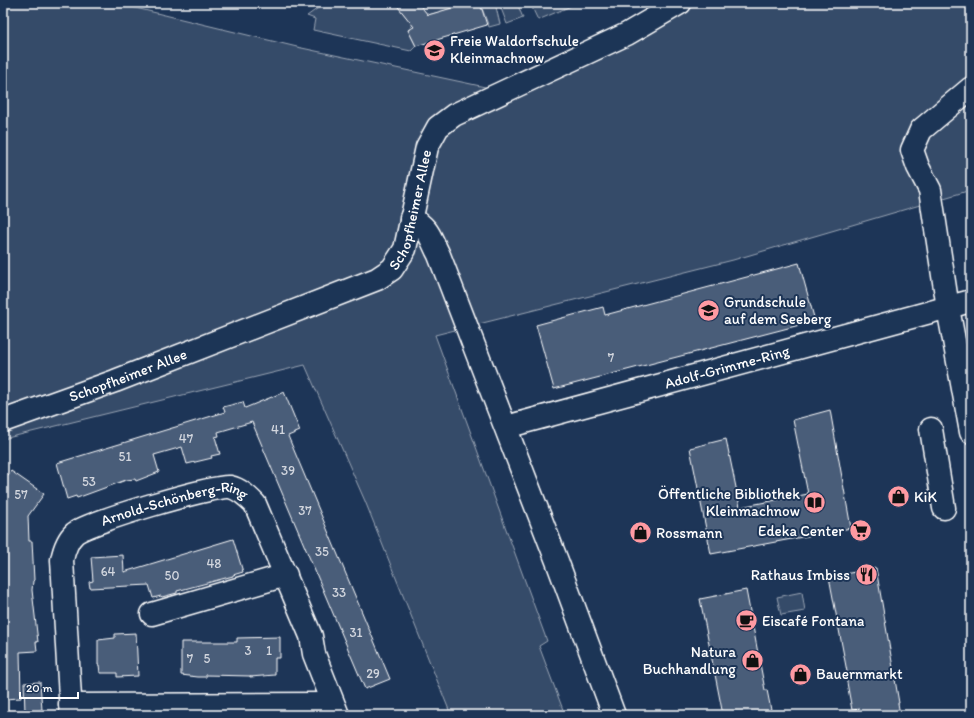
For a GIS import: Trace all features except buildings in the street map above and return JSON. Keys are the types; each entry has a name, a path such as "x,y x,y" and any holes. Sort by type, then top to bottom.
{"street":[{"name":"Schopfheimer Allee","path":"3,421 115,381 377,279 392,270 405,249 427,147 438,127 454,115 627,34 680,3"},
{"path":"971,88 921,130 912,150 918,167 930,190 948,308 971,432"},
{"path":"411,218 424,226 430,235 506,427 614,715"},
{"name":"Adolf-Grimme-Ring","path":"506,427 785,360 971,301"},
{"path":"930,429 944,508"},
{"name":"Arnold-Schönberg-Ring","path":"71,710 62,560 68,541 76,533 120,514 195,494 229,487 243,492 255,504 312,636 314,654 335,709"},
{"path":"152,614 286,575"},
{"path":"71,710 335,709"}],"shaded area":[{"path":"3,3 115,3 297,47 504,91 680,3 971,3 971,190 733,260 435,335 547,641 539,646 565,715 451,715 365,501 305,365 3,439"},
{"path":"325,3 395,3 413,25 408,30 416,46 411,51 313,30 315,19 307,16"},
{"path":"418,3 453,3 454,8 428,15"},
{"path":"480,3 495,3 500,24 489,27"},
{"path":"499,3 517,3 523,18 507,24"},
{"path":"530,3 569,3 571,6 538,20"},
{"path":"802,592 805,611 781,615 777,597"}],"place":[{"name":"Freie Waldorfschule Kleinmachnow","path":"435,50"},
{"name":"Grundschule auf dem Seeberg","path":"709,311"},
{"name":"KiK","path":"898,497"},
{"name":"Öffentliche Bibliothek Kleinmachnow","path":"815,503"},
{"name":"Edeka Center","path":"860,531"},
{"name":"Rossmann","path":"641,533"},
{"name":"Rathaus Imbiss","path":"866,575"},
{"name":"Eiscafé Fontana","path":"746,621"},
{"name":"Natura Buchhandlung","path":"752,661"},
{"name":"Bauernmarkt","path":"800,674"}]}
